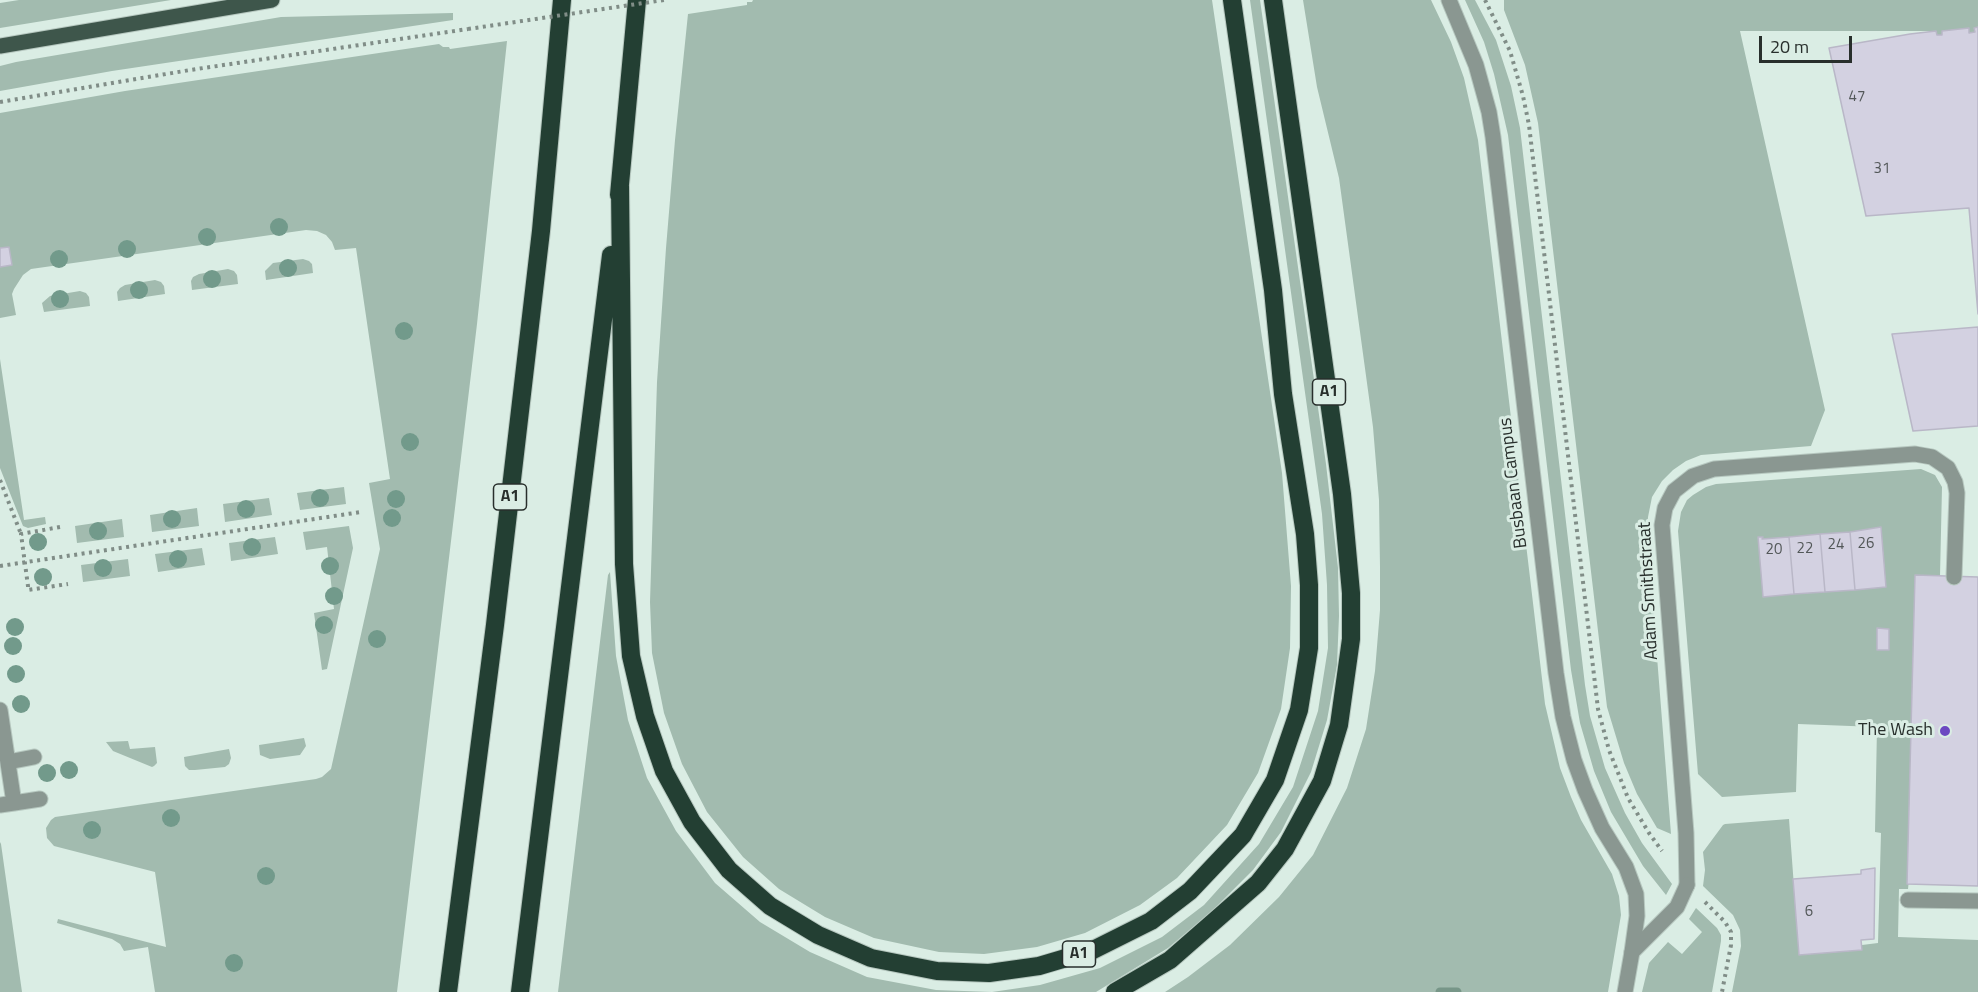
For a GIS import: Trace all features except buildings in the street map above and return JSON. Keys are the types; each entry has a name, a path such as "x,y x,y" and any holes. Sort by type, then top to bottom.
{"highway":[{"name":"A1","path":"447,992 495,625 540,242 562,0"},
{"name":"A1","path":"520,992 620,186 637,0"},
{"name":"A1","path":"620,186 624,564 631,656 645,716 664,771 692,822 729,870 770,906 818,935 871,958 937,971 988,973 1039,966 1093,950 1151,921 1190,891 1243,835 1275,780 1299,710 1307,658 1309,585 1305,534 1283,394 1274,290 1232,0"},
{"name":"A1","path":"1115,992 1170,960 1258,883 1285,849 1322,781 1339,725 1351,639 1351,593 1346,538 1331,406 1273,0"}],"main road":[{"path":"0,46 272,0"}],"street":[{"name":"Busbaan Campus","path":"1449,0 1476,65 1489,112 1493,137 1563,717 1574,760 1585,790 1602,828 1626,867 1636,894 1637,916 1632,952"},
{"name":"Adam Smithstraat","path":"1632,952 1677,907 1687,885 1686,833 1662,532 1665,508 1674,491 1693,476 1714,469 1915,454 1932,457 1948,468 1955,482 1957,493 1954,577"},
{"path":"0,710 8,762 7,804 40,799"},
{"path":"8,762 34,757"},
{"path":"1908,900 1978,901"},
{"path":"1625,992 1632,952"}],"path":[{"path":"0,102 190,69 664,0"},
{"path":"1485,0 1510,51 1520,82 1529,125 1598,709 1609,750 1628,798 1649,833 1687,885 1725,922 1731,932 1731,945 1722,992"},
{"path":"0,480 21,534 28,590 68,584"},
{"path":"0,566 361,512"},
{"path":"21,534 60,527"}],"green space":[{"path":"19,0 171,0 0,28 0,3"},
{"path":"753,0 1212,0 1282,473 1291,586 1290,648 1281,709 1258,773 1227,825 1177,878 1140,905 1085,933 1037,947 984,954 939,952 874,938 825,917 779,889 743,857 707,812 682,764 664,713 652,653 650,602 657,382 675,140 688,14 747,5 747,2"},
{"path":"1250,0 1260,0 1326,464 1338,568 1337,665 1327,720 1311,772 1281,832 1253,870 1211,912 1168,948 1096,992 992,992 1040,985 1100,968 1162,937 1204,905 1259,844 1293,787 1318,711 1328,648 1327,585 1322,514"},
{"path":"1303,0 1431,0 1451,42 1464,78 1478,140 1545,704 1560,768 1571,797 1581,820 1612,874 1619,896 1621,915 1608,992 1165,992 1230,945 1279,897 1313,855 1347,788 1366,729 1375,671 1380,610 1380,567 1379,500 1373,427 1339,178 1317,87"},
{"path":"1465,0 1475,0 1496,40 1511,86 1520,128 1590,716 1605,768 1625,813 1642,843 1672,884 1666,895 1643,866 1611,812 1594,771 1580,723 1571,670 1508,135 1484,42"},
{"path":"1504,0 1978,0 1978,27 1975,28 1975,32 1969,33 1969,28 1942,31 1942,35 1937,35 1936,31 1740,31 1825,410 1811,446 1701,455 1673,470 1662,481 1652,497 1647,530 1671,834 1657,828 1637,794 1624,763 1607,707 1538,123 1525,65 1504,10"},
{"path":"453,13 453,20 112,71 0,91 0,66 16,62 281,17"},
{"path":"507,41 477,324 397,992 155,992 148,947 124,951 120,944 112,939 57,923 58,919 166,947 155,872 54,846 47,838 46,828 55,817 316,779 331,769 380,549 369,483 390,479 356,248 335,250 326,235 306,230 31,269 23,275 12,294 16,315 0,318 0,113 125,91 439,44 450,49"},
{"path":"303,259 312,264 313,273 266,280 265,271 273,263"},
{"path":"228,269 237,275 238,284 192,290 193,277"},
{"path":"155,280 164,286 165,294 118,301 117,292 125,285"},
{"path":"80,291 89,297 90,306 44,312 42,303 50,296"},
{"path":"0,359 24,520 45,517 46,524 28,528 23,526 0,468"},
{"path":"1921,469 1935,475 1942,487 1940,576 1908,889 1899,889 1898,937 1978,940 1978,992 1732,992 1741,946 1740,930 1733,915 1703,886 1705,870 1703,852 1725,824 1789,819 1799,955 1862,950 1862,945 1878,943 1881,833 1875,832 1877,727 1798,724 1796,792 1722,797 1698,774 1678,531 1681,512 1687,500 1693,495 1716,484"},
{"path":"344,487 346,504 300,510 297,493"},
{"path":"269,498 272,515 225,522 223,504"},
{"path":"197,508 199,526 152,532 150,515"},
{"path":"122,519 124,537 77,543 75,526"},
{"path":"349,526 353,548 327,669 322,670 314,613 334,609 327,547 306,550 303,532"},
{"path":"275,537 278,554 231,561 229,543"},
{"path":"202,548 205,565 158,572 155,554"},
{"path":"128,559 130,576 83,582 81,565"},
{"path":"610,572 616,656 628,720 647,778 676,831 715,883 760,922 810,952 867,977 936,990 992,992 558,992"},
{"path":"304,738 306,746 300,755 270,759 260,755 259,745"},
{"path":"128,741 130,749 155,747 157,763 152,767 113,751 106,742"},
{"path":"229,749 231,758 225,767 189,770 185,766 184,757"},
{"path":"0,842 1,844 22,992 0,992"},
{"path":"1696,908 1717,928 1721,935 1712,992 1642,992 1649,963 1668,942 1682,954 1702,932 1689,919"}],"waterway":[{"path":"1440,992 1457,992"}],"place":[{"name":"The Wash","path":"1945,731"}]}
